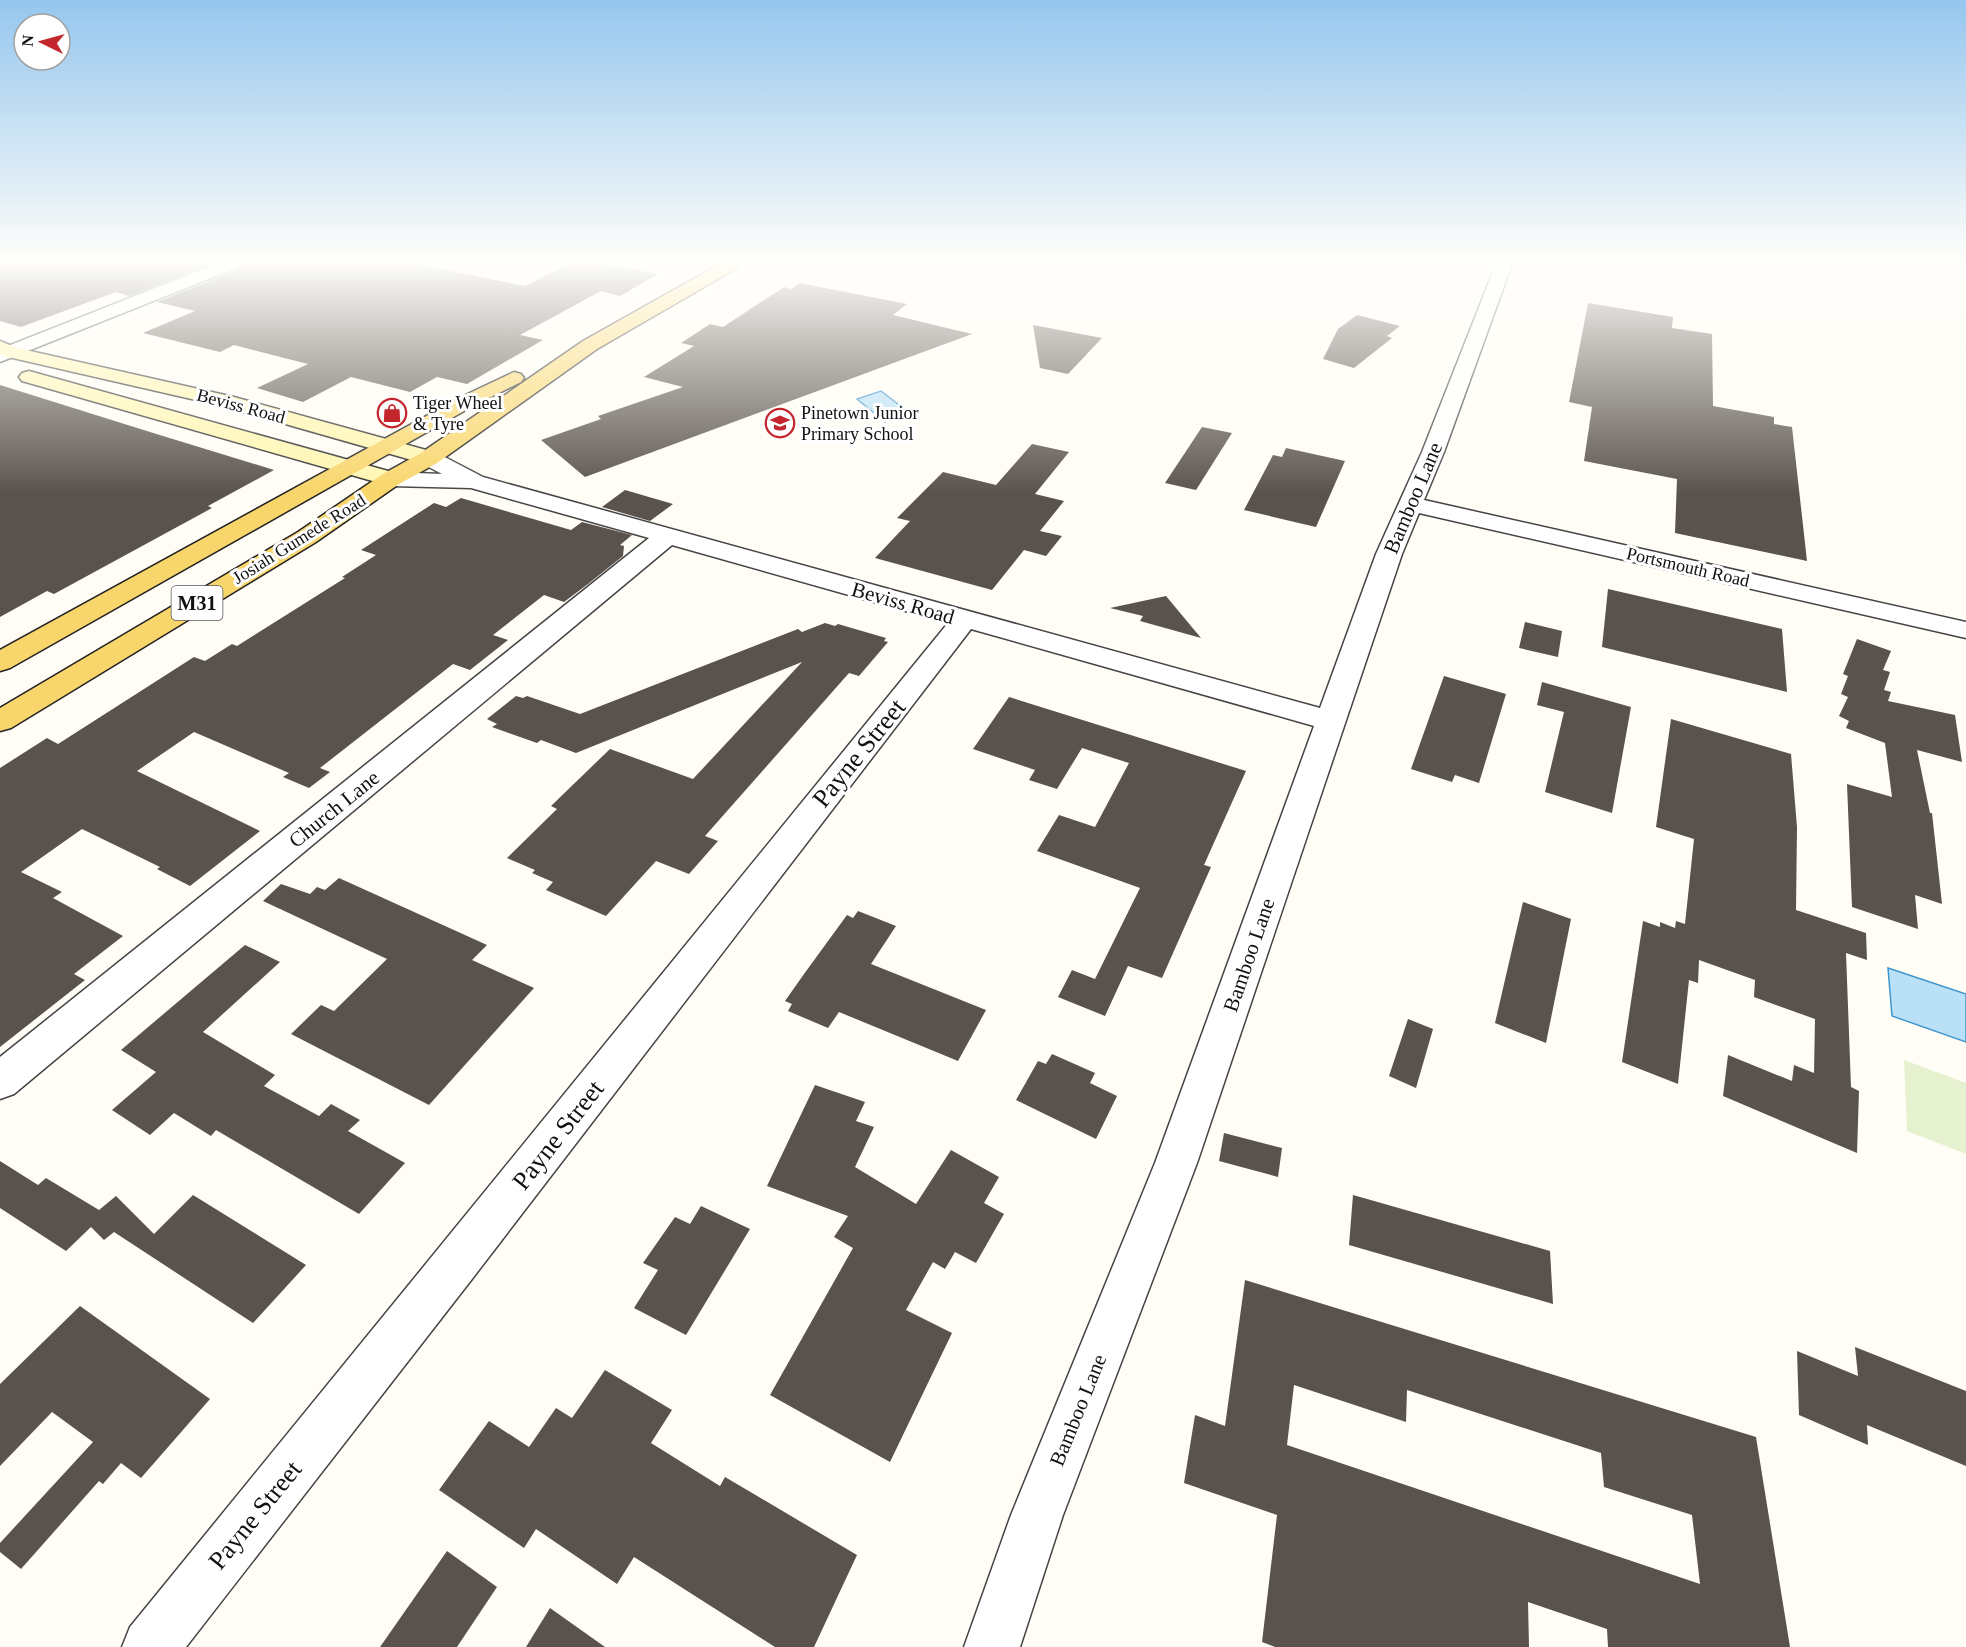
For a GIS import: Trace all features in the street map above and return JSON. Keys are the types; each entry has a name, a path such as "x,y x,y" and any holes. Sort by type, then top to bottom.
{"main road":[{"name":"Josiah Gumede Road","path":"0,721 307,537 392,479 429,458 597,341"},
{"name":"Josiah Gumede Road","path":"0,662 466,402 531,370 590,345"},
{"name":"Beviss Road","path":"3,356 227,401 429,458"},
{"name":"Beviss Road","path":"3,356 392,479"}],"street":[{"path":"3,356 40,341"},
{"name":"Bamboo Lane","path":"992,1647 1037,1515 1176,1163 1389,554 1433,452 1475,341"},
{"name":"Beviss Road","path":"429,458 476,483 1332,721"},
{"name":"Beviss Road","path":"392,479 476,483"},
{"name":"Portsmouth Road","path":"1410,504 1966,630"},
{"name":"Church Lane","path":"0,1081 667,536"},
{"name":"Payne Street","path":"150,1647 526,1177 964,620"},
{"path":"1239,696 1304,694 1323,690 1346,680"}],"green space":[{"path":"1904,1060 1966,1083 1966,1154 1907,1131"}],"water":[{"path":"881,391 911,414 885,422 857,399"},
{"path":"1888,968 1966,994 1966,1042 1892,1016"}],"building":[{"path":"175,341 542,341 467,384 437,377 410,392 351,377 303,402 257,388 308,364 234,345 220,352"},
{"path":"684,341 953,341 585,477 541,440 601,419 598,416 683,387 644,377 694,346 681,343"},
{"path":"1036,341 1099,341 1068,374 1040,368"},
{"path":"1332,341 1388,341 1354,368 1323,359"},
{"path":"1581,341 1712,341 1713,406 1774,417 1774,424 1792,427 1807,561 1675,533 1677,479 1584,461 1592,407 1569,402"},
{"path":"0,385 274,470 208,506 212,508 54,594 47,591 0,617"},
{"path":"1202,427 1232,433 1196,490 1165,483"},
{"path":"1032,444 1069,452 1035,494 1064,501 1040,531 1062,536 1046,556 1024,550 992,590 875,558 910,521 897,518 943,472 996,485"},
{"path":"1286,448 1345,461 1316,527 1244,510 1273,455 1282,457"},
{"path":"625,490 673,504 650,521 602,507"},
{"path":"461,498 571,530 582,522 632,535 620,545 624,546 623,556 588,584 564,602 544,595 493,635 508,640 470,670 453,664 320,768 330,772 309,788 283,777 289,773 194,732 137,771 260,831 190,886 157,869 160,867 82,829 21,872 62,892 53,898 123,936 74,974 85,980 0,1047 0,768 47,738 58,744 194,657 205,661 232,644 237,646 345,578 342,577 376,555 361,550 434,503 446,507"},
{"path":"1608,589 1782,629 1787,692 1602,647"},
{"path":"1166,596 1201,638 1140,621 1143,616 1110,608"},
{"path":"1525,622 1562,631 1558,657 1519,648"},
{"path":"825,623 835,626 838,624 886,638 884,641 888,642 859,676 849,673 705,836 718,841 689,874 656,861 606,916 546,890 553,882 532,873 535,870 507,858 557,809 551,806 610,749 693,779 802,662 576,753 541,740 537,743 492,727 497,724 487,719 516,696 523,698 527,696 580,714 798,629 802,632"},
{"path":"1857,639 1891,651 1883,670 1890,672 1884,690 1891,692 1888,701 1955,715 1962,762 1917,750 1930,813 1932,813 1942,904 1915,895 1918,929 1852,907 1847,784 1892,797 1885,743 1846,728 1849,721 1839,716 1848,697 1841,694 1848,676 1843,674"},
{"path":"1444,676 1506,694 1479,783 1455,775 1452,782 1411,769"},
{"path":"1542,682 1631,707 1612,813 1545,792 1564,712 1537,705"},
{"path":"1009,697 1246,771 1204,865 1211,867 1162,978 1128,966 1105,1016 1058,997 1072,970 1095,979 1140,888 1037,851 1059,815 1095,827 1129,763 1082,748 1057,789 1029,780 1035,770 973,749"},
{"path":"1671,719 1791,754 1797,827 1796,910 1866,933 1867,960 1846,953 1851,1087 1859,1091 1857,1153 1723,1096 1728,1055 1792,1081 1794,1065 1814,1073 1815,1019 1754,997 1755,980 1699,960 1698,983 1689,980 1678,1084 1622,1062 1643,921 1660,927 1660,922 1675,928 1676,921 1685,924 1694,839 1656,827"},
{"path":"339,878 487,945 472,960 534,988 429,1105 291,1034 321,1005 334,1011 387,959 263,901 281,884 310,894 317,887 325,890"},
{"path":"1523,902 1571,919 1546,1043 1495,1023"},
{"path":"858,911 896,926 871,964 986,1010 958,1061 839,1012 828,1028 788,1011 792,1004 785,1001 847,915 853,918"},
{"path":"245,945 280,962 203,1032 275,1075 264,1086 319,1116 331,1104 360,1120 348,1131 405,1163 359,1214 216,1130 211,1136 174,1113 150,1135 112,1110 156,1072 121,1050"},
{"path":"1408,1019 1433,1029 1416,1088 1389,1076"},
{"path":"1052,1054 1095,1073 1090,1083 1117,1096 1096,1139 1016,1100 1038,1061 1046,1064"},
{"path":"815,1085 865,1102 856,1121 874,1127 855,1167 916,1204 951,1150 999,1177 984,1203 1004,1214 976,1263 955,1252 945,1269 933,1262 906,1310 952,1333 890,1462 770,1395 853,1248 834,1237 848,1216 767,1186"},
{"path":"1224,1133 1282,1148 1278,1177 1219,1161"},
{"path":"0,1161 38,1185 46,1178 99,1210 116,1196 154,1234 193,1195 306,1265 253,1323 114,1232 104,1240 91,1227 66,1251 0,1208"},
{"path":"1353,1195 1550,1251 1553,1304 1349,1245"},
{"path":"701,1206 750,1229 686,1335 634,1308 658,1270 643,1263 675,1217 690,1224"},
{"path":"1245,1280 1756,1437 1790,1647 1608,1647 1607,1629 1528,1602 1529,1647 1275,1647 1262,1642 1277,1515 1184,1483 1195,1415 1225,1426","holes":["1294,1385 1406,1422 1407,1390 1601,1453 1604,1487 1692,1515 1700,1584 1287,1445"]},
{"path":"80,1306 210,1399 141,1478 121,1463 103,1484 99,1481 21,1569 0,1552 0,1543 93,1442 52,1412 0,1466 0,1384"},
{"path":"1855,1347 1966,1391 1966,1466 1867,1425 1868,1445 1799,1415 1797,1351 1858,1376"},
{"path":"605,1370 672,1410 651,1443 720,1486 725,1477 857,1555 814,1647 775,1647 634,1557 617,1584 536,1529 524,1548 439,1490 489,1421 529,1447 556,1408 572,1418"},
{"path":"447,1551 497,1587 457,1647 380,1647"},
{"path":"550,1608 605,1647 526,1647"}],"place":[{"name":"Tiger Wheel & Tyre","path":"392,413"},
{"name":"Pinetown Junior Primary School","path":"780,423"}]}
